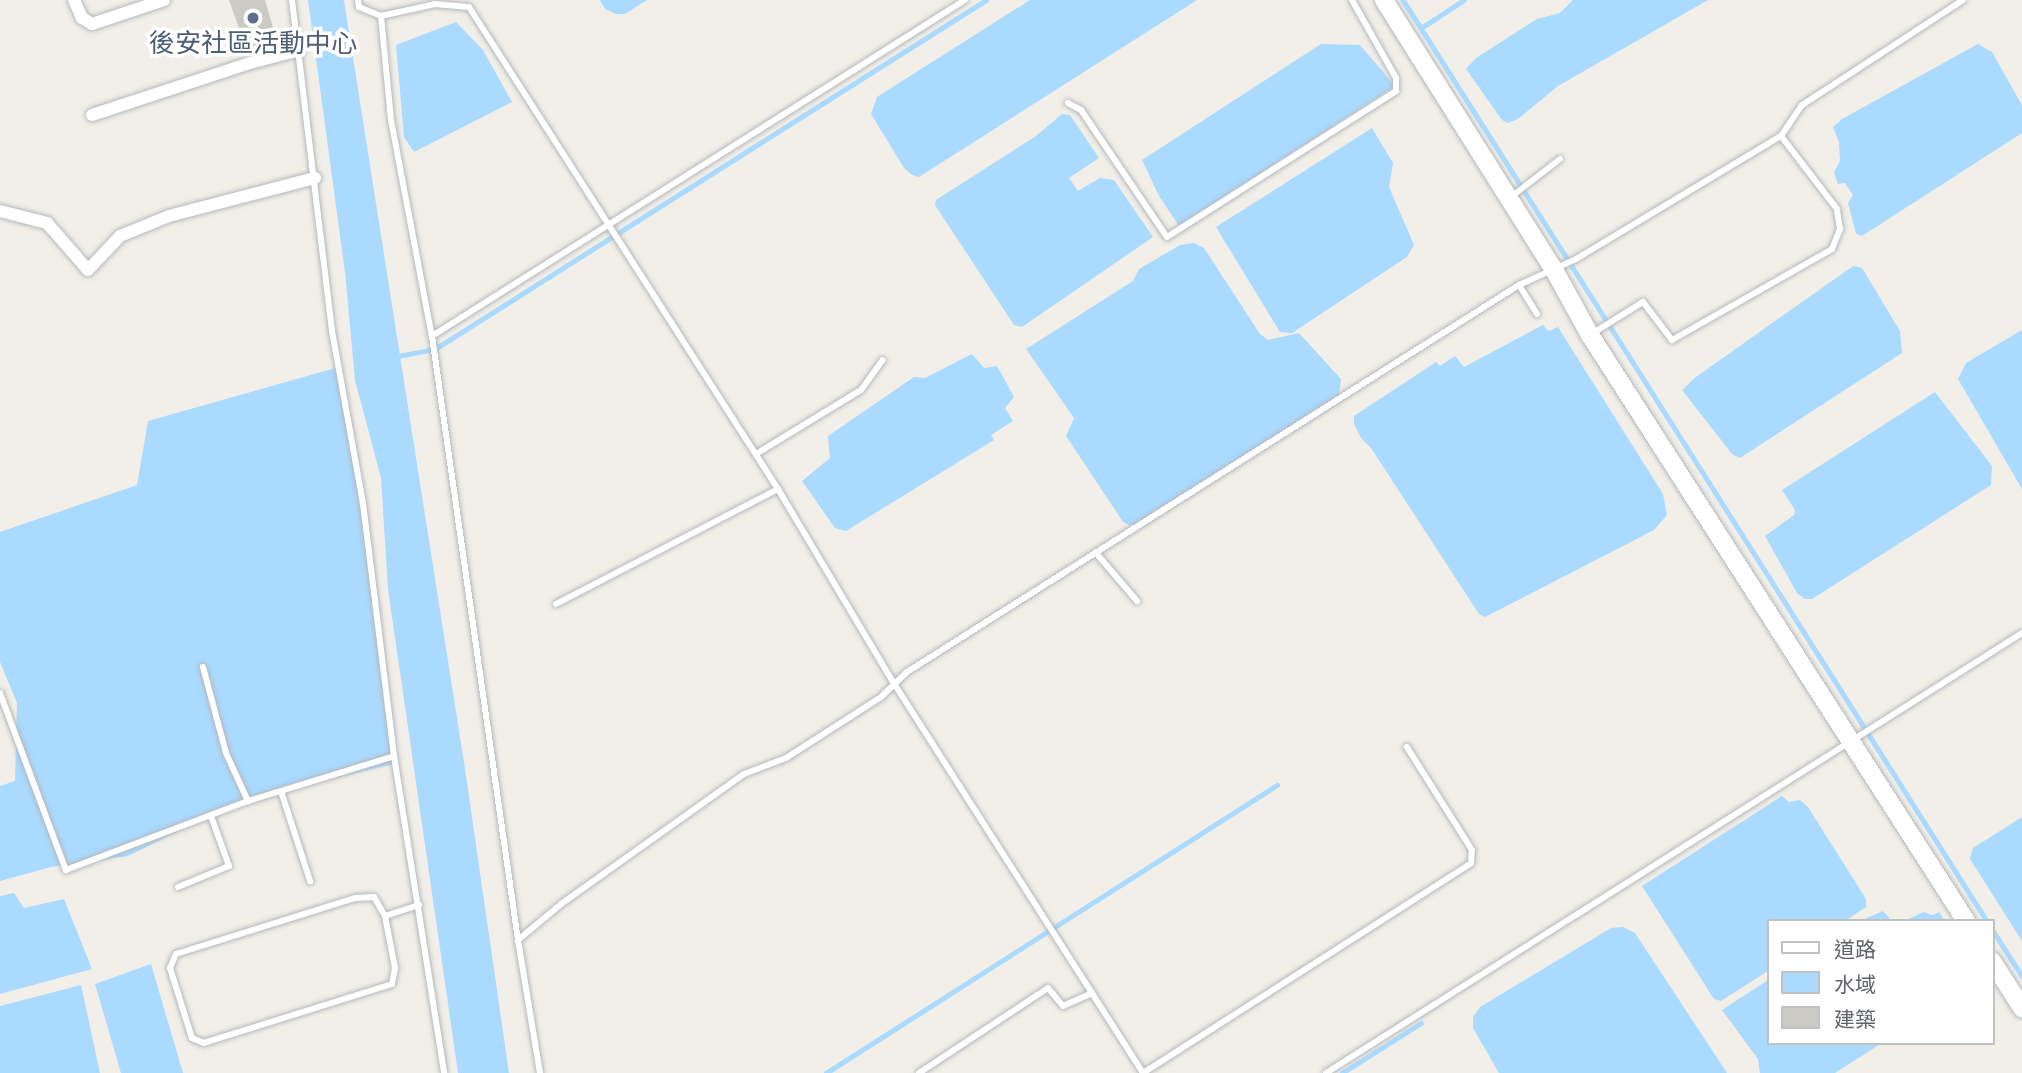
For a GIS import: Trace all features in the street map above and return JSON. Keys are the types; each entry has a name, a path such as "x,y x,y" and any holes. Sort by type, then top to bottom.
{"street":[{"path":"75,0 82,18 92,24 164,0"},
{"path":"1384,0 1553,268 1590,335 1965,919"},
{"path":"92,115 250,63 299,50"},
{"path":"0,211 47,223 88,270 120,236 169,216 315,178"},
{"path":"1994,964 2022,1008"}],"lane":[{"path":"292,0 332,331 363,503 394,756 444,1073"},
{"path":"358,0 359,7 381,16 435,2 469,7 756,454 895,685 1143,1073 1471,863 1472,850 1406,747"},
{"path":"432,336 965,0"},
{"path":"1068,103 1081,110 1167,237 1396,91 1396,78 1352,0"},
{"path":"518,940 561,904 744,774 786,758 895,685 907,672 1519,285 1576,259 1781,136 1802,105 1964,0"},
{"path":"381,16 390,120 432,336 518,940 540,1073"},
{"path":"1590,335 1643,302 1672,340 1832,249 1839,229 1837,209 1781,136"},
{"path":"1509,198 1560,159"},
{"path":"1519,285 1536,314"},
{"path":"756,454 861,390 883,360"},
{"path":"556,604 778,489"},
{"path":"1097,554 1137,601"},
{"path":"1326,1073 2022,633"},
{"path":"203,667 226,753 248,802"},
{"path":"0,693 66,870 248,802 394,756"},
{"path":"281,791 310,881"},
{"path":"178,887 229,866 211,816"},
{"path":"374,897 385,916 395,968 392,984 204,1043 192,1038 170,968 176,954 355,898 374,897"},
{"path":"385,916 419,905"},
{"path":"919,1073 1048,988 1063,1006 1092,993"}],"water":[{"path":"308,0 344,0 465,769 509,1073 458,1073 388,589 381,478 355,380 345,272"},
{"path":"600,0 647,0 625,14 616,14 605,9"},
{"path":"1030,0 1197,0 919,177 912,175 904,168 871,114 877,97"},
{"path":"1573,0 1708,0 1558,86 1518,119 1508,123 1502,120 1466,69 1476,58 1537,19 1560,13"},
{"path":"456,22 483,50 512,102 414,152 404,137 396,45"},
{"path":"1321,44 1360,45 1395,86 1179,226 1159,196 1142,160"},
{"path":"1978,44 1992,52 2022,105 2022,133 1862,236 1856,234 1848,203 1853,195 1845,183 1838,184 1834,172 1840,161 1839,142 1833,127 1842,119"},
{"path":"1062,114 1070,115 1099,158 1069,178 1078,191 1100,178 1114,180 1153,237 1022,327 1014,325 935,205 936,200 1036,136"},
{"path":"1372,128 1393,163 1389,187 1414,245 1407,257 1292,333 1280,332 1216,227"},
{"path":"1194,243 1204,248 1260,334 1268,340 1299,333 1341,379 1339,395 1135,524 1129,525 1123,522 1066,436 1074,418 1026,349 1133,281 1139,269 1180,245"},
{"path":"1853,266 1862,268 1900,331 1902,353 1740,458 1732,454 1682,390 1696,377"},
{"path":"1543,325 1548,331 1558,327 1663,494 1667,515 1654,530 1485,617 1479,614 1371,448 1361,438 1354,424 1354,416 1436,362 1440,366 1455,356 1464,367"},
{"path":"2022,330 2022,489 1958,379 1966,363"},
{"path":"972,354 984,368 997,366 1014,397 1005,408 1013,421 991,435 994,440 846,531 835,528 802,481 830,458 828,436 914,377 925,378"},
{"path":"339,367 398,763 243,800 128,856 51,867 0,881 0,786 15,781 17,703 0,662 0,532 137,485 148,421"},
{"path":"1935,392 1992,466 1991,485 1812,599 1805,599 1797,593 1765,536 1794,515 1795,510 1782,490"},
{"path":"1782,796 1789,802 1800,800 1808,807 1866,899 1866,907 1848,919 1766,919 1766,972 1721,1001 1714,999 1642,886"},
{"path":"2022,817 2022,941 1970,859 1973,848"},
{"path":"14,893 24,908 64,899 92,969 0,994 0,896"},
{"path":"1883,911 1890,919 1865,919"},
{"path":"1924,912 1932,915 1939,912 1944,919 1908,919"},
{"path":"1623,927 1635,933 1727,1073 1499,1073 1473,1028 1473,1017 1480,1007 1611,928"},
{"path":"151,964 183,1073 121,1073 95,984"},
{"path":"1766,981 1766,1045 1879,1045 1835,1073 1760,1073 1758,1059 1722,1010"},
{"path":"81,985 100,1073 0,1073 0,1006"}],"building":[{"name":"後安社區活動中心","path":"229,0 265,0 276,38 285,36 287,52 251,62"}],"waterway":[{"path":"393,357 435,349 986,0"},
{"path":"1403,0 1421,28 1464,0"},
{"path":"1421,28 1986,919"},
{"path":"826,1073 1277,785"},
{"path":"1994,932 2022,976"},
{"path":"1342,1073 1421,1023"}],"place":[{"name":"後安社區活動中心","path":"253,18"}]}
